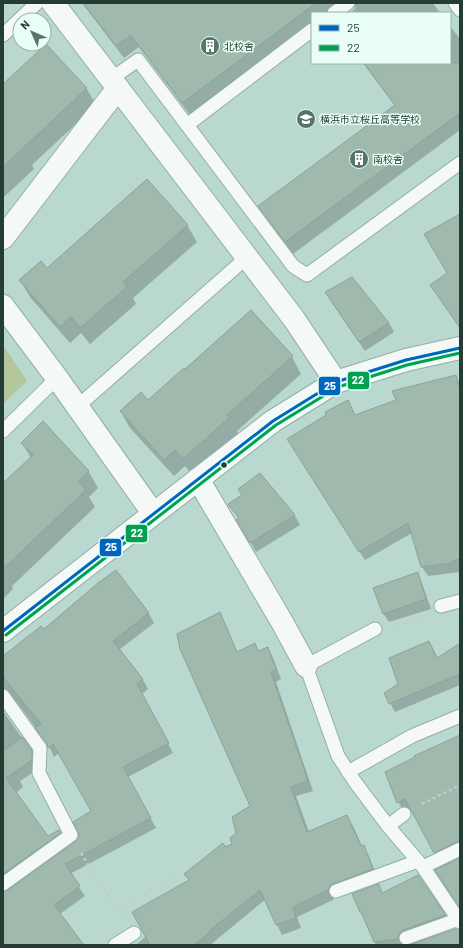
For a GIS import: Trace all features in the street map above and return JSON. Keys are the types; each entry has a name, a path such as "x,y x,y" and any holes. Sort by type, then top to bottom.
{"street":[{"path":"53,3 294,320 336,382"},
{"path":"3,238 114,84"},
{"path":"3,306 154,514"},
{"path":"3,632 273,421 336,382 406,360 460,348"},
{"path":"198,479 282,622 306,666"}],"lane":[{"path":"3,35 37,3"},
{"path":"335,12 348,3"},
{"path":"455,3 460,10"},
{"path":"187,125 311,31"},
{"path":"114,84 138,60 293,266 307,275 460,163"},
{"path":"77,407 246,258"},
{"path":"3,431 56,378"},
{"path":"441,606 460,601"},
{"path":"375,629 306,666 338,756 370,804 420,864 459,920 406,938"},
{"path":"3,696 40,748 39,773 71,835 3,884"},
{"path":"348,772 412,736 460,716"},
{"path":"388,826 404,814"},
{"path":"336,891 420,864 460,849"},
{"path":"115,945 134,933"}],"path":[{"path":"375,629 380,632 438,612 441,606"},
{"path":"404,814 460,785"},
{"path":"71,835 87,863 134,933"},
{"path":"118,909 176,876"}],"green space":[{"path":"3,345 27,381 3,404"}],"building":[{"name":"北校舎","path":"83,3 316,3 182,103 131,35 116,46"},
{"path":"52,50 87,88 3,167 3,84 37,52 52,52"},
{"name":"南校舎","path":"460,63 460,113 285,242 258,206 395,105 365,64"},
{"path":"147,179 188,225 123,282 127,287 80,328 71,317 60,327 19,280 41,261 47,268"},
{"path":"460,214 460,328 430,285 447,273 424,234"},
{"path":"352,277 389,323 359,342 325,292"},
{"path":"251,310 293,356 227,415 230,417 183,459 175,450 164,460 120,411 141,392 148,400"},
{"path":"456,375 460,390 460,559 452,561 452,563 421,567 408,523 359,552 287,439 326,415 325,412 348,400 355,415 396,400 392,391"},
{"path":"43,421 89,471 78,482 86,490 3,569 3,483 33,455 21,443"},
{"path":"260,473 295,515 250,543 236,520 239,518 228,504 242,495 238,489"},
{"path":"116,570 149,613 113,641 143,679 137,684 169,743 123,767 151,818 65,864 80,886 54,905 84,945 3,945 3,892 8,890 76,841 79,835 73,822 91,811 53,744 48,748 47,743 35,728 41,724 3,677 3,656 41,626 44,629 98,583"},
{"path":"418,572 426,599 383,614 373,588"},
{"path":"220,612 237,652 255,643 258,651 268,647 276,669 271,672 308,781 291,787 307,832 347,815 361,846 364,845 373,869 333,884 328,890 293,907 296,918 276,925 260,890 194,945 150,945 132,912 189,880 184,874 223,843 225,847 232,844 230,838 236,833 232,817 250,806 180,649 177,634"},
{"path":"429,641 437,658 460,643 460,674 389,704 384,693 398,684 389,658"},
{"path":"460,735 460,841 434,853 405,799 397,803 385,772 415,757 414,756"},
{"path":"22,737 32,750 32,760 6,778 48,836 59,830 61,833 3,874 3,751"},
{"path":"460,858 460,908 435,870"},
{"path":"418,875 446,915 403,930 397,939 374,942 352,894 379,884 382,893"},
{"path":"456,929 460,930 460,945 412,944"}],"transit line":[{"name":"25","path":"3,631 273,421 336,382 406,360 460,348"},
{"name":"22","path":"6,635 276,425 338,387 407,365 460,353"}],"place":[{"name":"北校舎","path":"210,46"},
{"name":"横浜市立桜丘高等学校","path":"306,119"},
{"name":"南校舎","path":"359,159"}]}
